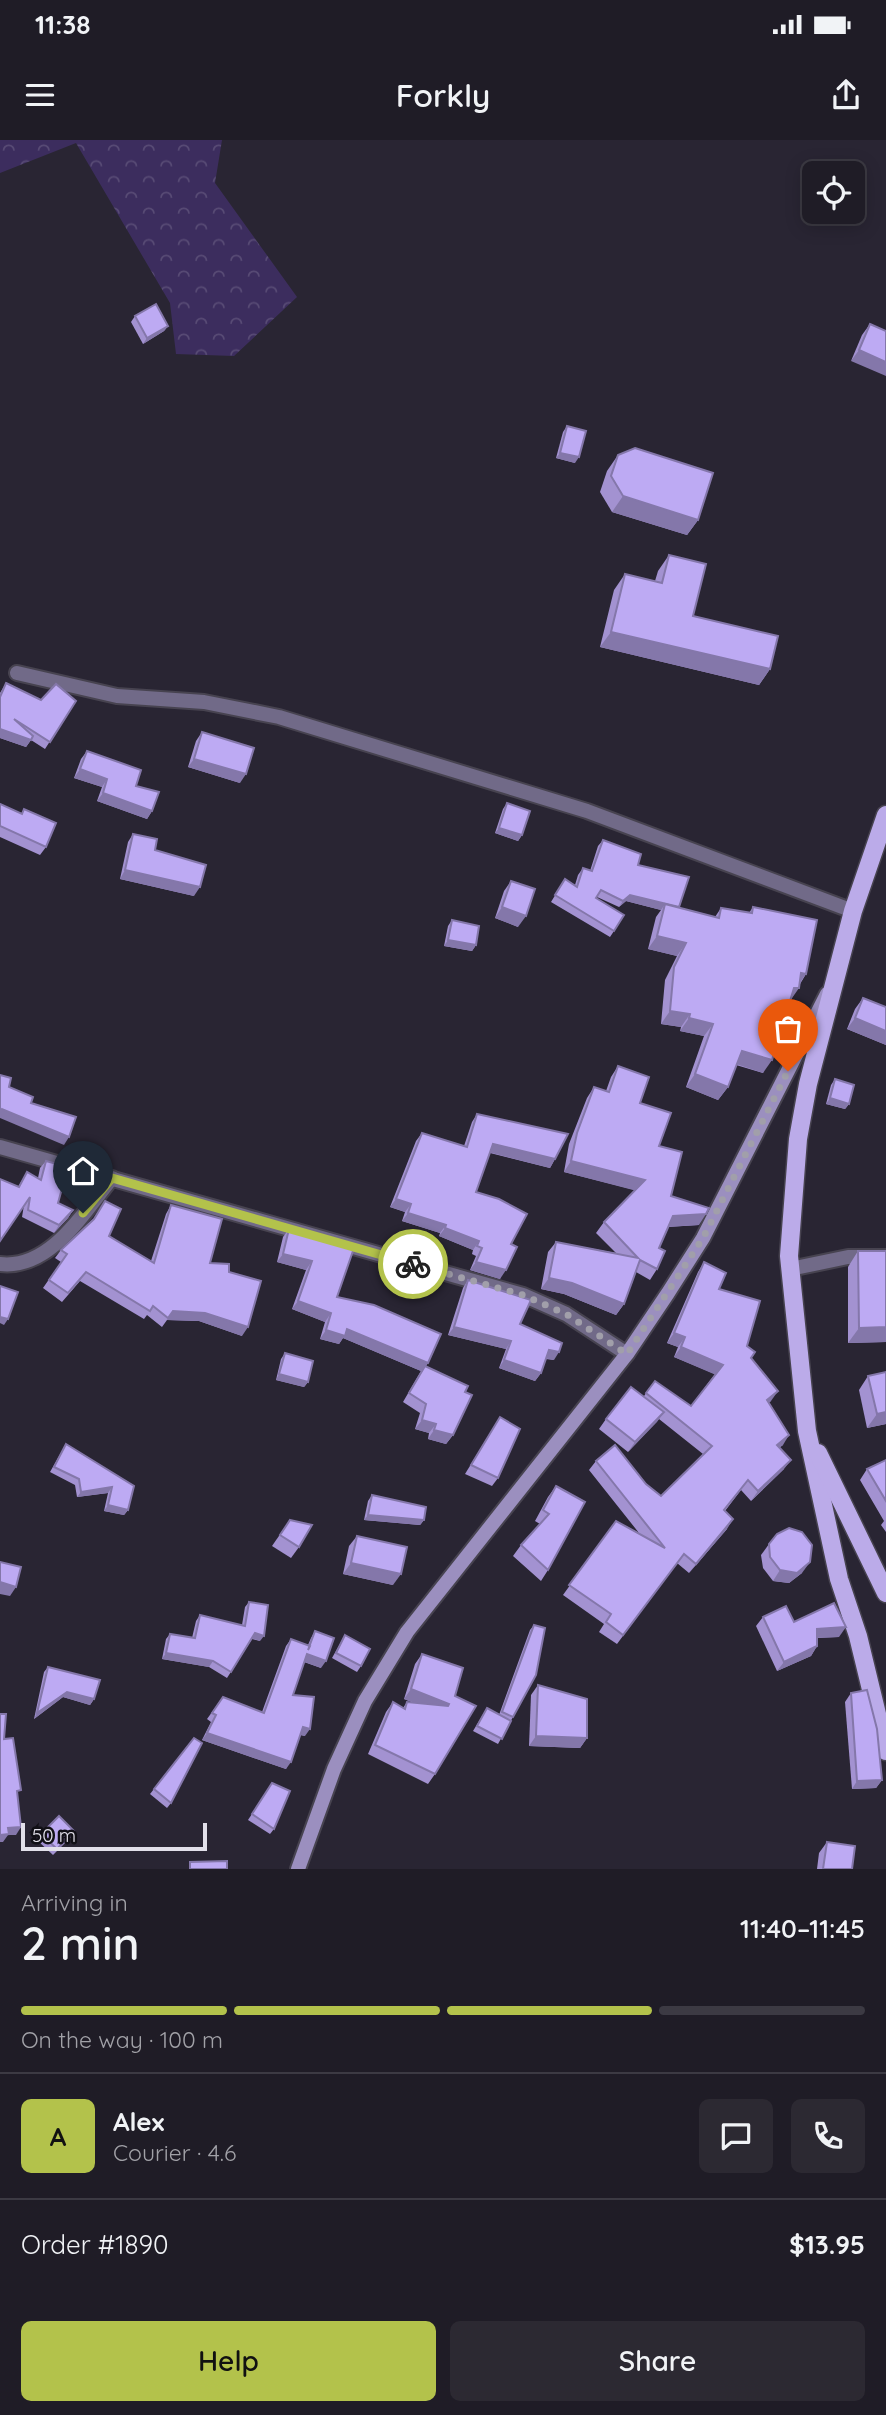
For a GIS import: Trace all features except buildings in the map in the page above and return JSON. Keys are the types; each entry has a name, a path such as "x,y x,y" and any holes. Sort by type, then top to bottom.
{"main road":[{"path":"886,815 853,911 819,1032 798,1139 790,1269 807,1432 839,1579 858,1636 886,1751"},
{"path":"807,1432 886,1593"}],"street":[{"path":"17,673 117,696 204,702 279,717 587,811 853,911"},
{"path":"298,1869 334,1769 365,1701 407,1632 627,1354 703,1238 837,974"},
{"path":"0,1147 523,1295 566,1314 627,1354"},
{"path":"0,1264 25,1264 39,1257 74,1223 112,1178"},
{"path":"790,1269 848,1257 886,1257"}],"green space":[{"path":"0,140 222,140 215,183 297,297 234,356 176,354 170,303 76,143 0,173"}],"way so far":[{"path":"413,1264 523,1295 566,1314 627,1354 703,1238 788,1071"}],"route":[{"path":"83,1213 112,1178 413,1264"}]}
